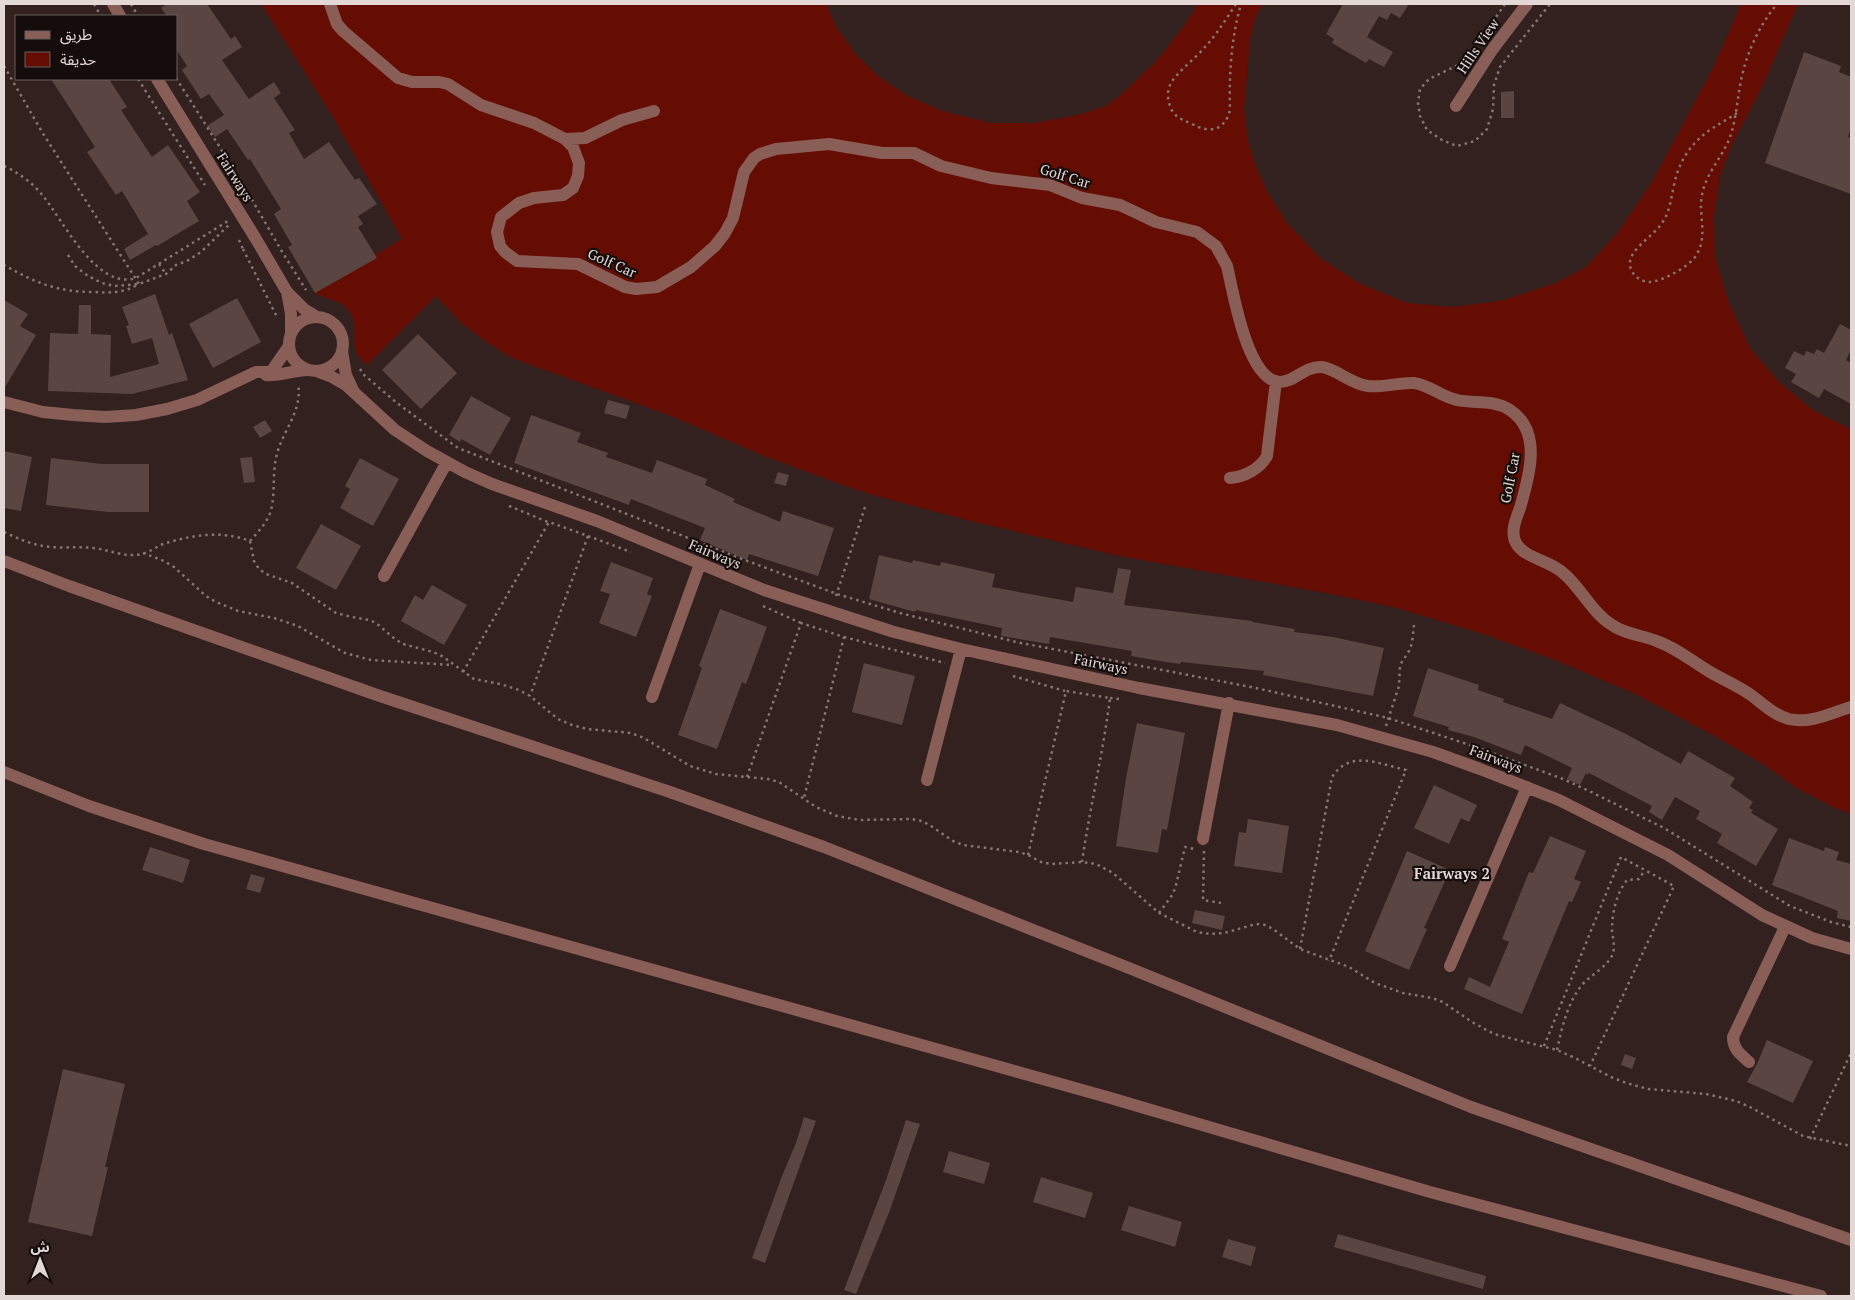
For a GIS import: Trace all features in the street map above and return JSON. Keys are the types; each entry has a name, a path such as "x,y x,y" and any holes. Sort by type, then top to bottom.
{"street":[{"path":"113,4 119,15"},
{"path":"330,4 337,24 343,31 398,78 412,82 448,84 481,105 526,119 565,139 573,147 578,157"},
{"name":"Hills View","path":"1456,106 1492,50 1527,4"},
{"name":"Fairways","path":"157,80 287,292"},
{"path":"565,139 591,136 622,120 654,111"},
{"path":"578,157 583,146 591,136"},
{"name":"Golf Car","path":"578,157 576,182 568,192 563,195 534,198 519,203 501,217 498,224 498,239 505,252 511,257 525,262 578,264 615,283 636,290 658,287 697,262 715,246 725,233 737,204 744,172 748,164 760,154 776,149 815,144 843,146 882,153 914,153 941,166 991,178 1050,185 1082,198 1130,208 1156,222 1197,232 1216,246 1227,266 1238,319 1248,348 1266,376 1276,381 1288,380 1304,371 1319,367 1334,371 1344,378 1362,385 1382,386 1415,383 1456,400 1488,402 1510,409 1525,426 1531,448 1527,480 1513,532 1516,544 1524,552 1545,561 1562,572 1611,625 1624,632 1646,637 1672,648 1746,692 1779,716 1804,720 1851,707"},
{"path":"287,292 304,309 317,317 325,319 338,328 343,343 342,355 346,375 353,390"},
{"path":"4,402 42,412 104,418 136,415 197,400 256,372 271,372 289,346 292,333 287,292"},
{"path":"292,333 302,322 317,317"},
{"path":"289,346 294,361 306,371 332,377 353,390"},
{"path":"256,372 272,376 306,371 323,371 335,364 342,355"},
{"path":"1230,478 1250,472 1262,463 1267,456 1276,381"},
{"name":"Fairways","path":"353,390 395,430 447,462 492,484 597,521 764,590 894,632 961,649 1139,688 1318,721 1382,737 1480,768 1560,800 1661,851 1762,915 1785,927 1812,938 1851,949"},
{"path":"384,576 447,462"},
{"path":"4,561 69,586 377,695 679,795 807,841 1138,971 1471,1106 1851,1240"},
{"path":"652,697 700,564"},
{"path":"927,780 961,649"},
{"path":"1203,839 1229,704"},
{"path":"4,772 89,806 213,847 1069,1086 1430,1192 1821,1296"},
{"path":"1450,966 1527,787"},
{"path":"1749,1062 1735,1048 1733,1037 1785,927"}],"path":[{"path":"94,4 100,15"},
{"path":"131,4 137,15"},
{"path":"1236,4 1207,46 1177,75 1169,89 1168,97 1172,112 1177,118 1201,129 1216,129 1228,118 1230,110 1231,55 1241,4"},
{"path":"1737,113 1702,135 1686,155 1675,181 1671,204 1663,222 1656,232 1632,254 1629,263 1632,272 1638,279 1647,282 1656,281 1689,265 1696,257 1703,237 1700,207 1704,184 1730,136 1737,113 1740,84 1748,55 1761,28 1777,4"},
{"path":"4,66 42,132 136,278 138,284"},
{"path":"139,80 208,191"},
{"path":"177,80 240,179 298,280 312,298 304,309"},
{"path":"4,166 20,175 43,195 74,240 108,274 119,280 136,278 228,221"},
{"path":"4,265 47,285 72,292 121,292 166,274 176,265 187,261 208,247 230,224 223,213"},
{"path":"235,233 268,296 277,319 291,314"},
{"path":"244,249 256,239"},
{"path":"68,255 75,266 88,276 102,283 114,286 138,284"},
{"path":"159,264 166,274"},
{"path":"342,355 355,359 363,374 458,448 742,559 837,594 900,613 1016,642 1256,688 1388,718 1476,747 1563,778 1664,828 1790,906 1831,922 1851,927"},
{"path":"250,541 264,524 271,509 277,451 294,417 299,391 306,371"},
{"path":"831,612 866,504"},
{"path":"463,672 549,522 588,536 530,696"},
{"path":"4,532 35,545 46,547 83,547 118,555 144,554 164,561 216,602 238,611 274,618 298,626 345,653 371,660 453,665"},
{"path":"144,554 157,547 192,536 228,535 250,541"},
{"path":"250,541 254,561 259,569 266,574 292,583 336,613 376,623 387,634 403,644 433,652 474,679 510,687 530,696 558,719 572,725 587,729 631,734 644,738 690,766 716,774 768,779 779,782 816,807 838,816 860,820 911,819 922,821 953,841 963,845 976,848 1007,849 1028,854 1041,862 1051,864 1082,862 1096,864 1105,868 1159,913 1197,932 1210,934 1224,933 1256,924 1273,928 1300,949 1349,967 1375,983 1388,988 1443,1002 1472,1022 1506,1039 1557,1050 1611,1077 1648,1089 1706,1094 1736,1101 1788,1129 1810,1138 1851,1146"},
{"path":"746,778 801,623 844,637 804,799"},
{"path":"1382,737 1399,686 1400,665 1412,643 1414,625"},
{"path":"1028,854 1066,691 1110,698 1103,751 1088,820 1082,862"},
{"path":"1300,949 1332,778 1344,764 1353,761 1363,760 1406,770 1329,960"},
{"path":"1159,913 1173,894 1185,847 1204,851 1203,900 1221,903"},
{"path":"1544,1046 1621,857 1674,886 1590,1066"},
{"path":"1557,1050 1567,1012 1573,999 1586,982 1610,960 1613,953 1614,914 1622,886 1627,880 1639,879 1645,870"},
{"path":"1810,1138 1851,1053"}],"green space":[{"path":"261,4 826,4 836,26 856,55 879,77 906,95 942,111 991,123 1034,123 1078,115 1106,106 1123,93 1159,58 1198,4 1263,4 1256,15 1250,39 1244,110 1248,141 1256,167 1269,195 1288,224 1320,258 1359,283 1407,303 1452,307 1500,301 1556,283 1586,267 1618,232 1652,182 1714,66 1741,4 1798,4 1763,85 1734,140 1720,175 1714,217 1715,257 1728,301 1750,348 1779,382 1814,411 1851,429 1851,814 1835,808 1795,787 1763,764 1635,694 1555,660 1483,634 1397,608 1331,594 1119,556 971,521 848,487 764,456 671,416 512,358 461,323 436,296 367,365 359,357 356,350 353,319 350,313 342,304 313,292 402,239 330,112"}],"building":[{"path":"167,4 207,4 231,39 235,36 242,47 222,60 249,99 274,82 281,93 274,98 295,130 289,133 304,159 329,142 355,180 359,178 377,204 358,216 363,224 358,227 377,258 315,293 288,247 292,245 274,214 281,209 250,159 248,160 227,129 215,137 207,126 224,115 209,94 201,99 182,70 187,66 178,52 178,15 166,15 161,8"},
{"path":"1343,4 1409,4 1400,18 1391,13 1387,20 1379,16 1367,37 1393,52 1384,67 1369,59 1366,63 1332,43 1334,39 1326,34"},
{"path":"1804,52 1841,66 1839,72 1851,77 1851,127 1848,137 1851,138 1851,194 1765,163"},
{"path":"52,80 110,80 127,107 121,110 152,157 168,145 200,192 187,201 199,221 130,260 124,249 148,234 122,191 116,195 87,152 95,147"},
{"path":"1514,91 1514,118 1501,118 1501,92"},
{"path":"155,294 169,335 172,333 188,380 132,394 48,391 50,333 78,334 79,305 91,305 91,334 111,335 110,377 159,364 152,338 132,344 126,326 129,325 122,307"},
{"path":"237,298 261,342 213,368 189,324"},
{"path":"4,300 28,314 20,326 36,335 4,389"},
{"path":"1840,324 1851,330 1851,350 1846,360 1851,363 1851,404 1824,389 1819,398 1791,382 1796,374 1785,368 1794,351 1804,356 1806,351 1814,354 1817,349 1824,353"},
{"path":"418,334 457,373 421,409 382,370"},
{"path":"471,396 511,418 490,455 461,439 460,442 449,435"},
{"path":"608,400 630,406 626,419 604,413"},
{"path":"531,415 581,433 577,442 608,453 606,457 652,473 657,460 707,479 705,485 735,499 733,502 780,522 783,511 834,528 818,576 749,554 747,560 700,540 705,528 631,499 629,505 514,463"},
{"path":"265,420 272,431 260,438 253,427"},
{"path":"4,451 32,457 21,511 4,508"},
{"path":"252,457 255,482 244,483 240,458"},
{"path":"51,458 102,464 149,464 149,512 108,512 46,505"},
{"path":"360,458 399,479 373,526 340,508 350,489 345,486"},
{"path":"778,472 789,475 786,486 774,483"},
{"path":"321,524 361,546 336,590 296,568"},
{"path":"879,555 912,563 913,560 940,566 941,562 995,574 992,587 1073,602 1076,587 1113,593 1118,568 1131,570 1124,605 1252,621 1295,629 1294,632 1333,637 1384,648 1373,696 1263,675 1264,671 1166,662 1131,656 1132,651 1050,637 1049,644 1001,636 1002,628 916,610 915,612 869,599"},
{"path":"611,562 653,578 647,594 652,596 636,637 599,623 610,594 600,591"},
{"path":"432,585 467,605 444,645 401,621 415,595 423,600"},
{"path":"720,609 767,627 746,684 742,682 717,749 678,735 702,668 699,666"},
{"path":"864,663 915,676 902,725 852,712"},
{"path":"1428,668 1479,685 1478,690 1504,699 1503,702 1552,719 1560,703 1624,733 1681,764 1688,751 1735,778 1730,786 1753,802 1749,808 1753,810 1751,813 1778,829 1756,866 1717,843 1722,834 1696,819 1700,811 1675,797 1662,820 1649,812 1652,806 1589,773 1588,775 1586,773 1580,785 1567,779 1572,768 1525,745 1521,755 1474,737 1448,730 1449,727 1413,716"},
{"path":"1137,723 1185,733 1167,830 1162,829 1158,853 1116,846 1126,778"},
{"path":"1434,785 1477,805 1469,822 1461,818 1449,844 1414,828"},
{"path":"1248,819 1289,826 1282,873 1234,866 1239,832 1246,833"},
{"path":"1550,836 1586,851 1574,879 1581,882 1572,902 1569,901 1522,1014 1464,989 1469,977 1490,987 1509,942 1502,939 1529,872 1533,873"},
{"path":"1789,838 1824,851 1825,847 1839,852 1836,860 1851,864 1851,921 1837,918 1838,911 1772,885"},
{"path":"150,847 190,860 183,883 142,870"},
{"path":"1407,851 1450,870 1424,928 1427,929 1409,970 1365,951"},
{"path":"251,874 265,878 260,893 246,889"},
{"path":"1195,910 1225,916 1222,930 1192,923"},
{"path":"1767,1040 1813,1061 1793,1103 1747,1082"},
{"path":"1625,1054 1636,1058 1632,1069 1621,1065"},
{"path":"63,1069 125,1084 105,1167 108,1167 92,1236 28,1222"},
{"path":"804,1117 816,1121 765,1263 752,1258"},
{"path":"906,1120 920,1124 890,1210 856,1294 844,1290 886,1180"},
{"path":"949,1151 990,1163 984,1184 943,1172"},
{"path":"1041,1177 1093,1193 1085,1218 1033,1202"},
{"path":"1129,1206 1182,1222 1175,1247 1121,1230"},
{"path":"1338,1234 1486,1276 1483,1289 1334,1247"},
{"path":"1228,1239 1256,1247 1251,1266 1222,1257"}],"district":[{"name":"Fairways 2","path":"1452,874"}]}
